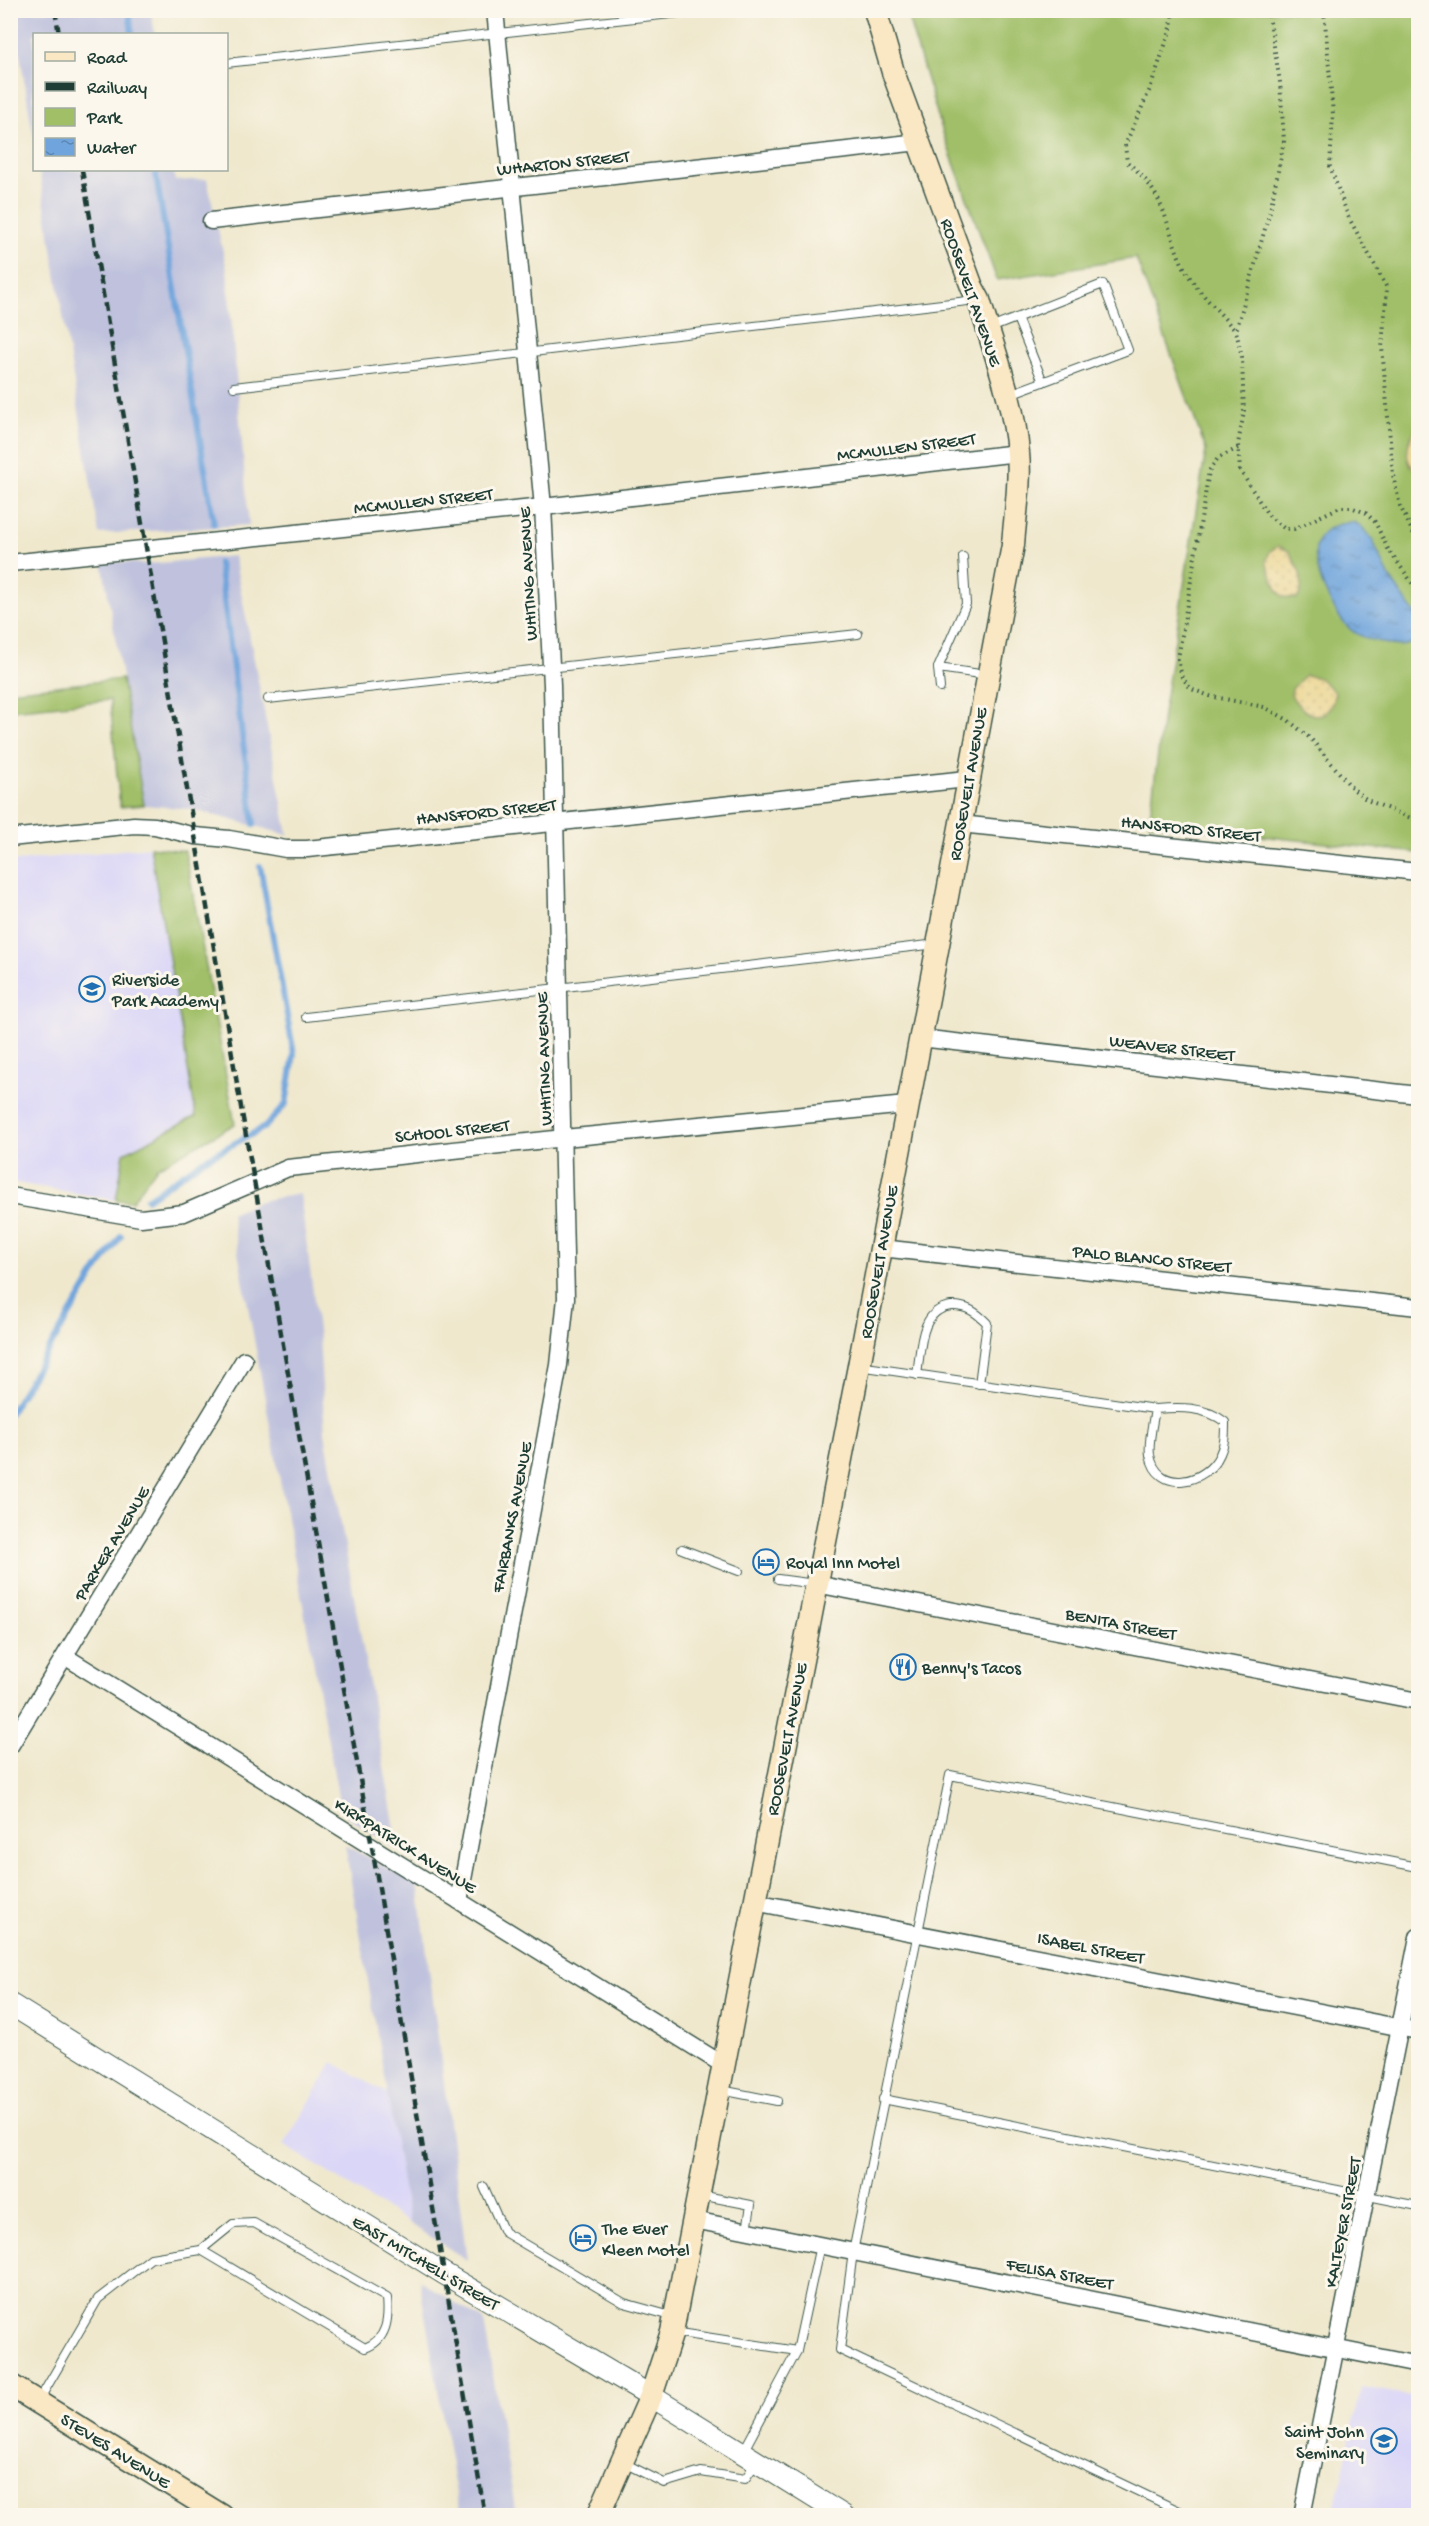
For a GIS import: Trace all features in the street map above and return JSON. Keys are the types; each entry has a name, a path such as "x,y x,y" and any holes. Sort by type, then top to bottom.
{"main road":[{"name":"ROOSEVELT AVENUE","path":"605,2513 622,2462 651,2396 674,2325 859,1366 967,778 1013,545 1018,453 1007,395 979,300 972,287 893,72 874,10"},
{"name":"STEVES AVENUE","path":"10,2385 222,2516"}],"street":[{"name":"WHITING AVENUE","path":"495,10 514,188 543,507 552,669 564,1138"},
{"name":"WHARTON STREET","path":"211,221 919,142"},
{"name":"MCMULLEN STREET","path":"10,563 543,507 1018,453"},
{"name":"HANSFORD STREET","path":"10,838 134,825 154,826 195,836 229,839 286,849 308,849 967,778"},
{"name":"HANSFORD STREET","path":"960,824 1419,872"},
{"name":"WEAVER STREET","path":"920,1038 1419,1095"},
{"name":"SCHOOL STREET","path":"10,1196 141,1218 161,1217 184,1213 288,1168 564,1138 907,1105"},
{"name":"FAIRBANKS AVENUE","path":"459,1901 559,1365 566,1298 564,1138"},
{"name":"PALO BLANCO STREET","path":"881,1248 1419,1307"},
{"name":"PARKER AVENUE","path":"10,1746 244,1360"},
{"name":"BENITA STREET","path":"816,1584 1419,1701"},
{"name":"KIRKPATRICK AVENUE","path":"66,1657 725,2066"},
{"name":"ISABEL STREET","path":"755,1902 1419,2031"},
{"name":"KALTEYER STREET","path":"1302,2516 1419,1937"},
{"name":"EAST MITCHELL STREET","path":"10,2004 442,2273 750,2457 833,2513"},
{"name":"FELISA STREET","path":"694,2220 1419,2365"}],"lane":[{"path":"228,63 707,10"},
{"path":"988,329 1103,284 1128,350 1007,395"},
{"path":"234,387 979,300"},
{"path":"1017,318 1043,382"},
{"path":"940,688 938,668 966,604 963,557"},
{"path":"268,699 858,634"},
{"path":"938,668 987,675"},
{"path":"306,1017 938,944"},
{"path":"917,1374 925,1328 931,1314 943,1307 961,1305 977,1313 987,1323 979,1384"},
{"path":"859,1366 1155,1409 1198,1409 1214,1414 1225,1422 1225,1438 1219,1457 1192,1480 1179,1481 1162,1476 1155,1470 1150,1455 1155,1409"},
{"path":"682,1550 739,1571"},
{"path":"778,1579 816,1584"},
{"path":"1190,2516 840,2350 853,2252 950,1775 1419,1866"},
{"path":"720,2090 777,2101"},
{"path":"883,2099 1419,2206"},
{"path":"484,2187 504,2232 624,2303 674,2325 797,2350"},
{"path":"700,2195 751,2205 747,2230"},
{"path":"38,2402 98,2300 151,2258 201,2250 233,2224 254,2223 387,2298 389,2321 376,2344 365,2348 201,2250"},
{"path":"622,2462 664,2483 701,2472 745,2479 750,2457 797,2350 820,2245"}],"path":[{"path":"1173,10 1171,28 1150,89 1125,145 1127,162 1144,175 1163,204 1192,281 1236,331 1242,357 1244,404 1238,448 1240,470 1268,515 1285,529 1294,529 1340,507 1351,507 1366,513 1375,522 1389,549 1419,591"},
{"path":"1236,331 1270,211 1284,141 1280,82 1268,10"},
{"path":"1324,10 1333,114 1330,166 1348,216 1387,288 1382,347 1393,475 1400,506 1419,543"},
{"path":"1238,448 1218,458 1209,471 1178,659 1182,677 1191,689 1210,696 1264,707 1288,720 1311,739 1352,788 1367,800 1419,821"}],"shaded area":[{"path":"13,11 151,11 155,33 33,33 33,135"},
{"path":"39,171 174,171 175,181 207,179 227,270 249,525 99,534"},
{"path":"234,556 288,835 191,809 144,805 102,561 149,564"},
{"name":"Riverside Park Academy","path":"150,847 196,1116 124,1153 116,1200 11,1182 10,862"},
{"path":"300,1194 319,1337 325,1433 399,1851 341,1812 231,1214 260,1201"},
{"path":"345,1845 418,1884 467,2260 409,2223"},
{"path":"333,2062 388,2094 409,2223 284,2145"},
{"path":"419,2280 484,2321 516,2515 462,2515 457,2500"},
{"name":"Saint John Seminary","path":"1361,2387 1418,2397 1418,2515 1334,2515"}],"green space":[{"path":"906,11 1418,11 1418,853 1149,824 1164,707 1206,450 1136,258 997,280 944,136"},
{"path":"122,679 144,805 120,807 110,700 11,710 10,691"},
{"path":"150,847 185,851 235,1124 157,1167 132,1201 116,1200 124,1153 196,1116"}],"sand":[{"path":"1418,426 1418,470 1416,471 1411,466 1407,455 1411,437"},
{"path":"1278,546 1289,551 1298,568 1302,587 1297,599 1284,597 1277,590 1266,562 1270,551"},
{"path":"1305,675 1319,678 1335,692 1328,710 1322,714 1309,713 1291,695 1292,689"}],"water":[{"path":"1353,522 1361,526 1372,539 1389,576 1418,618 1418,638 1411,644 1393,645 1358,634 1343,622 1330,601 1316,562 1318,541 1324,532 1332,527"}],"waterway":[{"path":"129,10 132,33"},
{"path":"155,171 214,524"},
{"path":"219,563 254,824"},
{"path":"147,1199 202,1161 265,1127 286,1104 294,1054 260,866"},
{"path":"10,1413 95,1273 121,1236"}],"railway":[{"path":"55,10 59,33"},
{"path":"82,171 242,1113 372,1847 485,2516"}],"place":[{"name":"Riverside Park Academy","path":"92,989"},
{"name":"Royal Inn Motel","path":"766,1562"},
{"name":"Benny's Tacos","path":"903,1667"},
{"name":"The Ever Kleen Motel","path":"583,2238"},
{"name":"Saint John Seminary","path":"1384,2441"}]}
